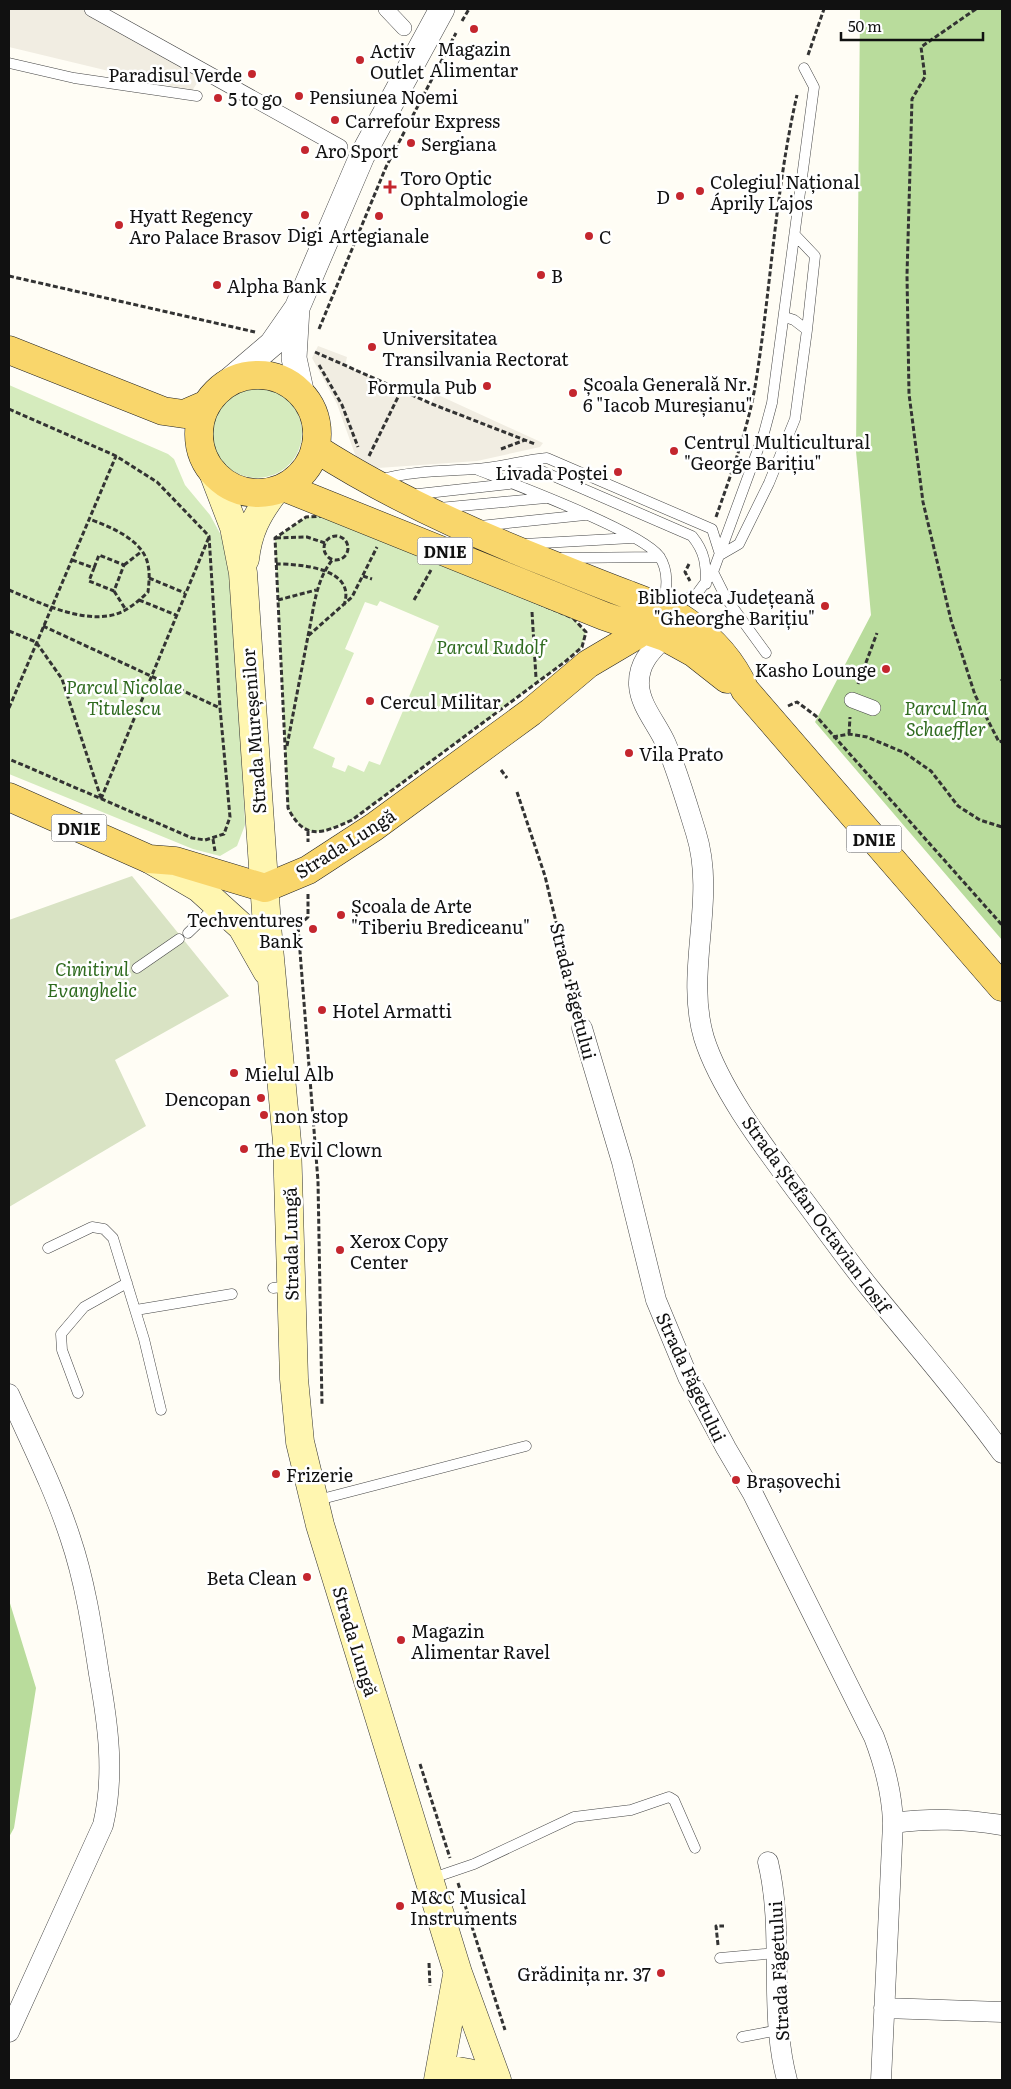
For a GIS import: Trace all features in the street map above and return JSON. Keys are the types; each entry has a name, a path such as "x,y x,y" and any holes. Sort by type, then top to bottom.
{"main road":[{"name":"DN1E","path":"9,350 163,411 184,414 248,376 273,377 289,384 302,395 312,411 316,429 315,448 302,473 280,490"},
{"name":"DN1E","path":"216,395 200,421 199,439 204,456 213,472 226,483 241,490 280,490 654,634 694,653 745,690"},
{"name":"DN1E","path":"315,448 369,470 396,496 423,510 505,546 661,608 686,621 702,633 720,651 745,690 1002,987"},
{"name":"Strada Mureșenilor","path":"213,472 234,527 243,573 265,888"},
{"name":"Strada Mureșenilor","path":"243,573 247,537 260,510 280,490"},
{"path":"588,664 604,616 606,586"},
{"name":"Strada Lungă","path":"497,2080 458,1973 442,1874 314,1501 304,1462 296,1413 282,1287 287,1142 265,888 308,870 374,827 523,718 588,664 654,634 661,608"},
{"name":"DN1E","path":"9,797 149,859 175,861 265,888"},
{"path":"149,859 180,876 218,904 242,927 272,981"},
{"name":"Strada Lungă","path":"440,2074 458,1973"},
{"path":"440,2074 469,2073 491,2080"}],"street":[{"path":"92,9 340,147"},
{"path":"386,9 404,28"},
{"path":"216,395 272,344 297,308 362,156 442,9"},
{"path":"297,308 294,358 302,395"},
{"name":"Strada Ștefan Octavian Iosif","path":"654,634 639,684 644,703 666,744 697,837 702,866 703,896 696,974 697,998 704,1038 714,1061 757,1138 871,1290 940,1372 1002,1453"},
{"path":"852,700 873,708"},
{"name":"Strada Făgetului","path":"582,1028 622,1162 656,1300 688,1377 726,1448 754,1494 874,1737 886,1769 892,1800 893,1824 881,2080"},
{"path":"9,1394 47,1477 70,1536 79,1568 87,1599 105,1705 110,1776 109,1800 103,1824 9,2032"},
{"path":"893,1824 930,1819 964,1819 1002,1825"},
{"name":"Strada Făgetului","path":"768,1862 776,1914 779,2030 787,2080"},
{"path":"884,2008 1002,2012"}],"lane":[{"path":"9,63 74,78 197,96"},
{"path":"661,608 696,595 706,584 713,572 764,433 772,403 796,236 814,87 804,68"},
{"path":"720,555 739,544 769,483 795,419 815,256 796,236"},
{"path":"785,317 794,320 807,330"},
{"path":"369,470 394,476 477,469 518,461 547,458 712,528 720,555"},
{"path":"518,461 692,536 700,545 706,560 706,584"},
{"path":"477,469 586,515 651,547 660,557 666,580 667,594 661,608"},
{"path":"396,496 513,483"},
{"path":"423,510 548,498"},
{"path":"464,528 586,515"},
{"path":"505,546 634,537"},
{"path":"536,558 660,557"},
{"path":"713,572 726,598 766,654"},
{"path":"137,968 184,936 218,904"},
{"path":"48,1248 92,1227 104,1229 113,1238 136,1310 161,1410"},
{"path":"78,1393 62,1350 61,1334 84,1307 127,1283"},
{"path":"136,1310 232,1294"},
{"path":"314,1501 526,1446"},
{"path":"442,1874 474,1864 574,1817 631,1810 668,1797 674,1800 695,1848"},
{"path":"720,1958 777,1952"},
{"path":"742,2037 779,2030"}],"path":[{"path":"317,332 386,167 469,9"},
{"path":"706,516 715,520 742,442 755,387 778,200 791,118 804,68 824,9"},
{"path":"976,9 921,47 925,77 912,99 907,275 909,394 923,502 950,620 975,695 999,742 1002,741"},
{"path":"9,276 258,332"},
{"path":"313,355 310,350 401,391 540,447"},
{"path":"318,364 342,405 361,456"},
{"path":"369,470 401,391"},
{"path":"9,410 116,456 157,482 209,536 220,708 230,817 224,834 205,840 192,838 9,759"},
{"path":"9,708 116,456"},
{"path":"323,516 386,539 574,618 586,632 582,647 352,820 321,831 308,830 295,823 288,808 275,538 306,517 323,516"},
{"path":"9,590 76,616 92,616 126,610 139,600 148,592 148,563 134,542 113,528 89,519"},
{"path":"101,799 209,536"},
{"path":"334,536 340,537 346,542 348,551 345,556 333,559 326,555 325,543 334,536"},
{"path":"275,538 307,537 325,543"},
{"path":"308,636 343,607 352,597 378,543 386,539"},
{"path":"114,591 124,565 141,552"},
{"path":"124,565 99,555 89,581 114,591 126,610"},
{"path":"286,751 316,590 324,570 333,559"},
{"path":"72,560 94,568"},
{"path":"414,600 437,562"},
{"path":"276,564 311,566 324,570 341,582 346,597 343,607"},
{"path":"363,576 372,579"},
{"path":"148,578 185,593"},
{"path":"278,600 316,590"},
{"path":"139,600 176,615"},
{"path":"531,601 536,682"},
{"path":"43,626 220,708"},
{"path":"9,632 36,642 62,679 101,799"},
{"path":"784,708 797,702 807,708 948,862 1002,925"},
{"path":"833,736 849,734 867,737 906,753 931,771 958,806 980,820 1002,827"},
{"path":"501,770 507,778"},
{"name":"Strada Făgetului","path":"517,792 545,876 582,1028"},
{"path":"308,830 308,917 298,926 318,1181 322,1406"},
{"path":"418,1756 442,1874 507,2034"},
{"path":"720,1958 716,1926 724,1926"}],"green space":[{"name":"Parcul Ina Schaeffler","path":"860,9 1002,9 1002,940 815,722 871,615 856,451"},
{"name":"Parcul Nicolae Titulescu","path":"9,385 168,454 174,459 185,485 210,515 222,537 233,566 245,825 237,846 220,856 193,849 9,774"},
{"path":"257,388 274,391 289,401 299,416 302,433 299,450 289,465 274,475 257,478 240,475 225,465 215,450 212,433 215,416 225,401 240,391"},
{"name":"Parcul Rudolf","path":"323,516 573,618 586,632 582,647 566,661 352,820 316,832 301,826 294,819 288,808 275,538 306,517","holes":["380,601 439,626 380,765 369,761 364,772 348,765 345,772 332,767 335,758 313,748 354,653 345,649 365,602 377,606"]},
{"name":"Cimitirul Evanghelic","path":"132,876 229,996 115,1060 146,1126 9,1207 9,920"},
{"path":"9,1600 36,1688 14,1828 9,1837"}],"shaded area":[{"path":"9,9 92,9 204,72 192,91 9,47"},
{"path":"318,346 347,357 345,366 431,404 436,394 543,443 540,447 477,461 378,468 364,465 357,460 337,404 312,358"}],"place":[{"name":"Magazin Alimentar","path":"474,29"},
{"name":"Activ Outlet","path":"360,60"},
{"name":"Paradisul Verde","path":"252,74"},
{"name":"Pensiunea Noemi","path":"299,96"},
{"name":"5 to go","path":"218,98"},
{"name":"Carrefour Express","path":"335,120"},
{"name":"Sergiana","path":"411,143"},
{"name":"Aro Sport","path":"305,150"},
{"name":"Toro Optic Ophtalmologie","path":"390,187"},
{"name":"Colegiul Național Áprily Lajos","path":"700,191"},
{"name":"D","path":"680,196"},
{"name":"Digi","path":"305,215"},
{"name":"Artegianale","path":"379,216"},
{"name":"Hyatt Regency Aro Palace Brasov","path":"119,225"},
{"name":"C","path":"589,236"},
{"name":"B","path":"541,275"},
{"name":"Alpha Bank","path":"217,285"},
{"name":"Universitatea Transilvania Rectorat","path":"372,347"},
{"name":"Formula Pub","path":"487,386"},
{"name":"Școala Generală Nr. 6 \"Iacob Mureșianu\"","path":"573,393"},
{"name":"Centrul Multicultural \"George Barițiu\"","path":"674,451"},
{"name":"Livada Poștei","path":"618,472"},
{"name":"Biblioteca Județeană \"Gheorghe Barițiu\"","path":"825,606"},
{"name":"Kasho Lounge","path":"886,669"},
{"name":"Cercul Militar","path":"370,701"},
{"name":"Vila Prato","path":"629,753"},
{"name":"Școala de Arte \"Tiberiu Brediceanu\"","path":"341,915"},
{"name":"Techventures Bank","path":"313,929"},
{"name":"Hotel Armatti","path":"322,1010"},
{"name":"Mielul Alb","path":"234,1073"},
{"name":"Dencopan","path":"261,1098"},
{"name":"non stop","path":"264,1115"},
{"name":"The Evil Clown","path":"244,1149"},
{"name":"Xerox Copy Center","path":"340,1250"},
{"name":"Frizerie","path":"276,1474"},
{"name":"Brașovechi","path":"736,1480"},
{"name":"Beta Clean","path":"307,1577"},
{"name":"Magazin Alimentar Ravel","path":"401,1640"},
{"name":"M&C Musical Instruments","path":"400,1906"},
{"name":"Grădinița nr. 37","path":"661,1973"}]}
